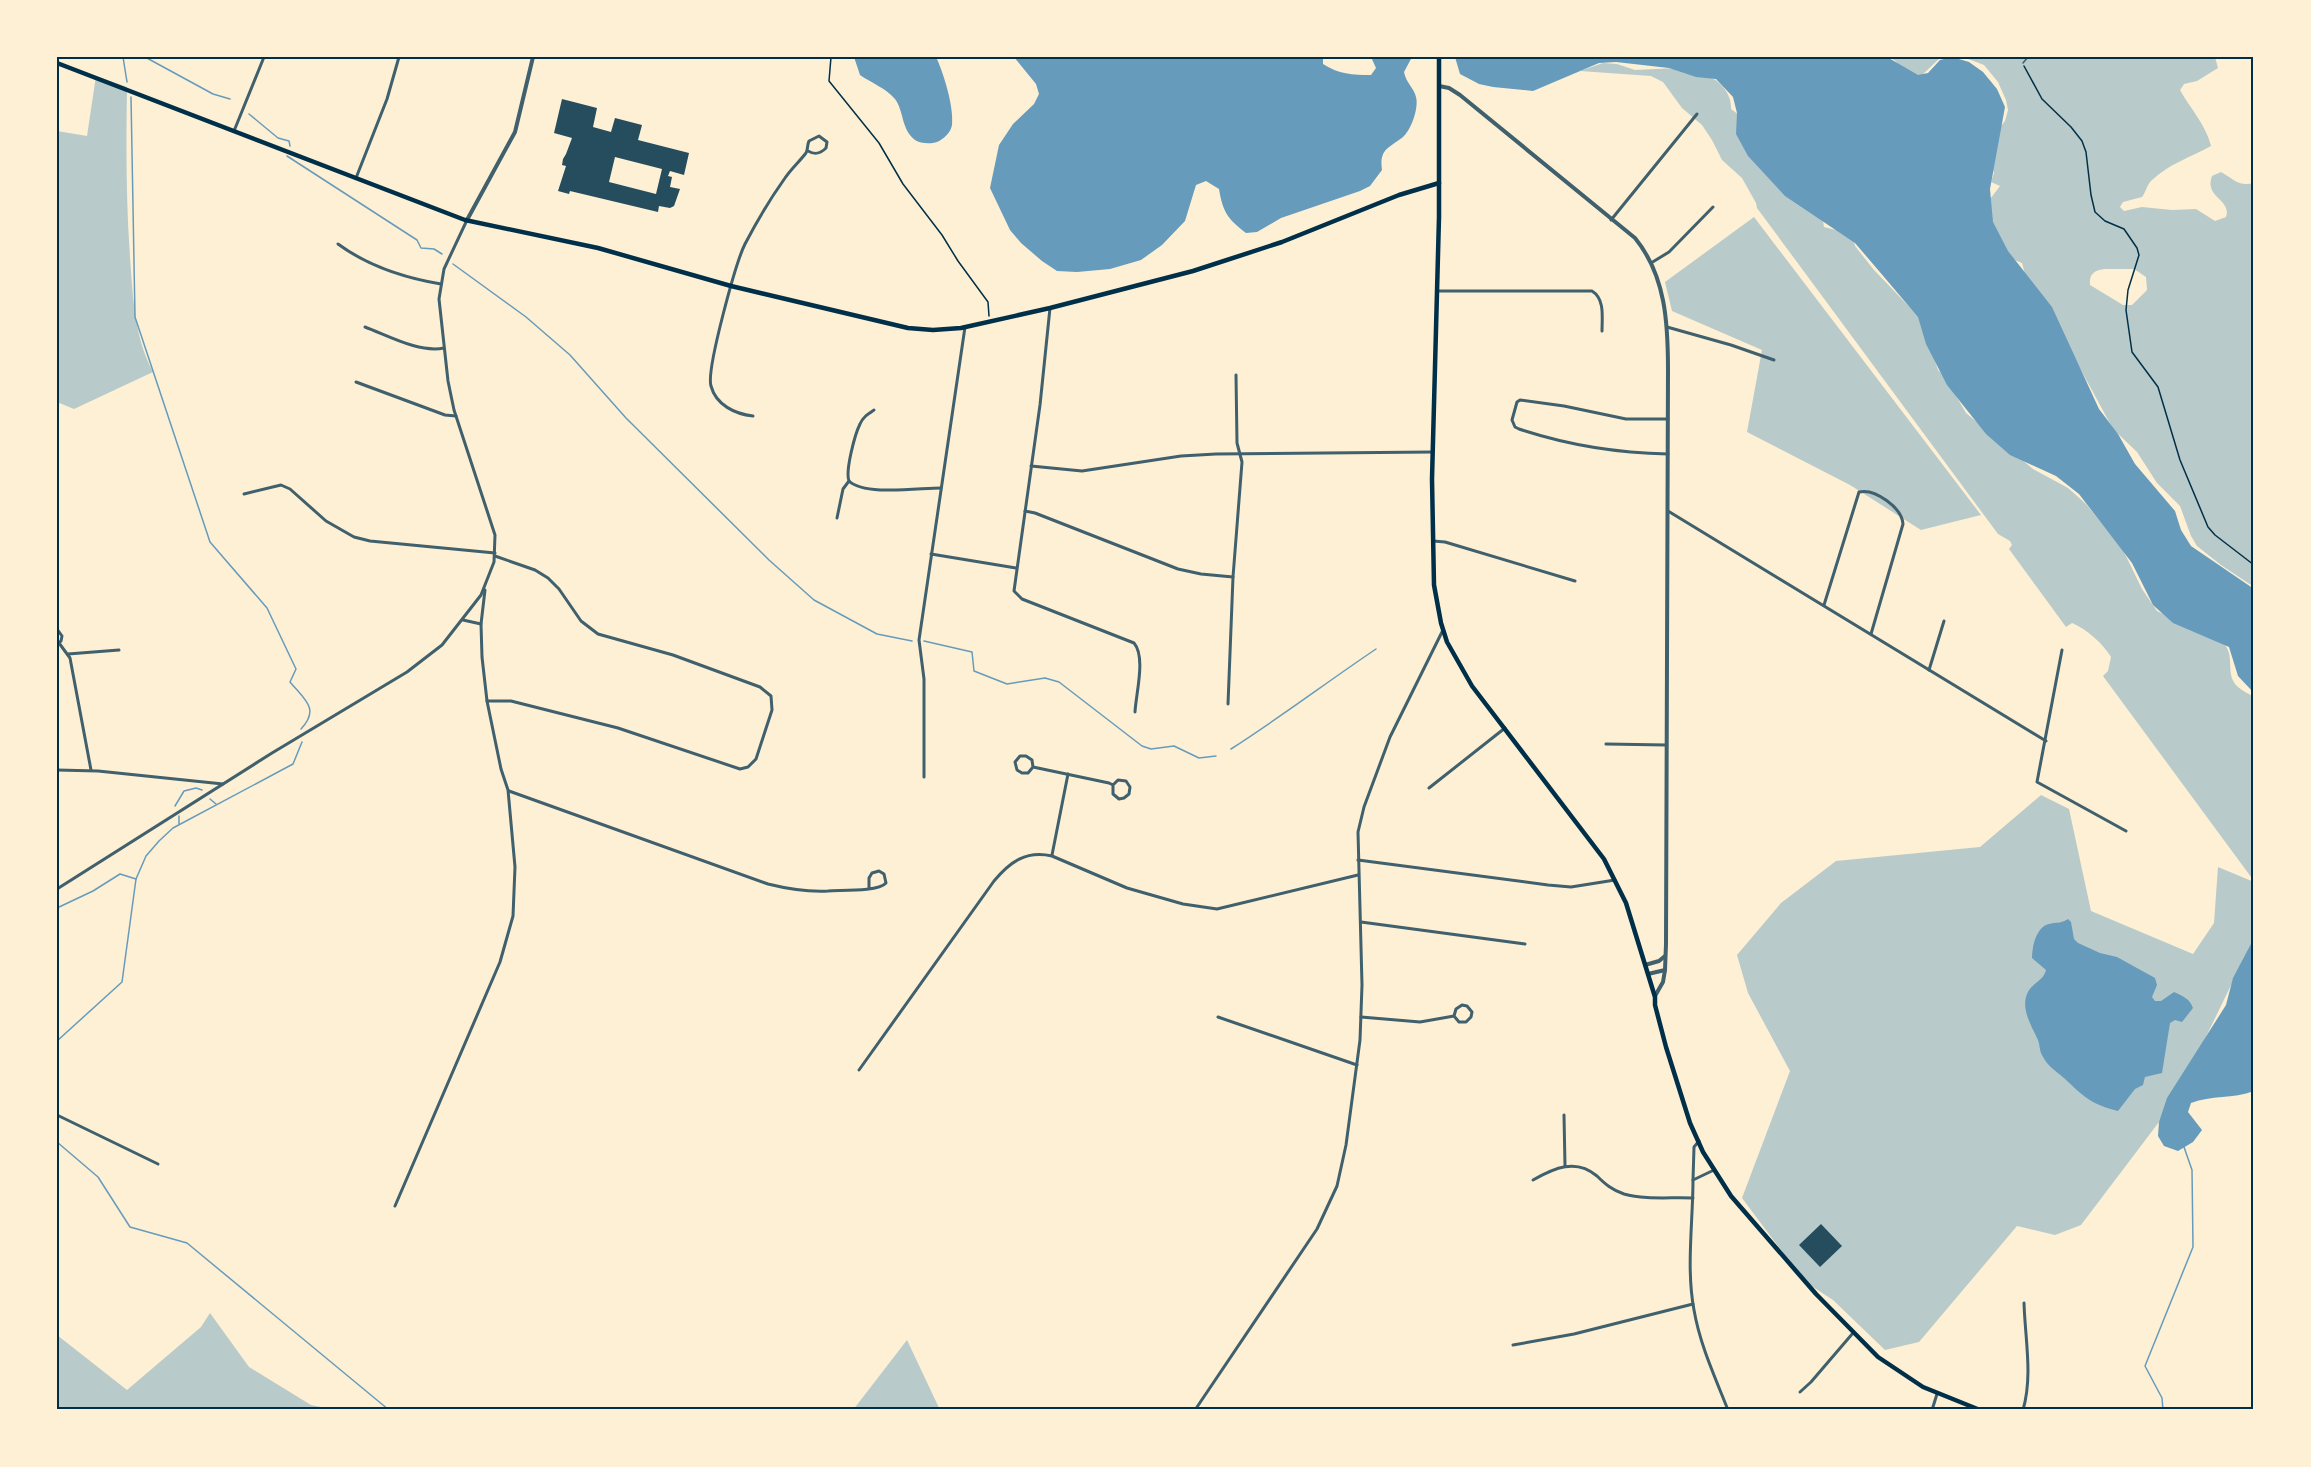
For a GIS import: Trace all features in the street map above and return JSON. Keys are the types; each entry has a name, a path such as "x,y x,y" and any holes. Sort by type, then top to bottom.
{"main road":[{"path":"1439,59 1439,183 1432,452 1434,585 1443,630 1464,672 1504,729 1604,858 1626,903 1655,997 1655,1005 1679,1090 1699,1141 1731,1196 1766,1238 1878,1358 1902,1375 1937,1394 1980,1410"},
{"path":"57,63 467,220 639,258 731,286 908,328 933,330 965,327 1148,284 1282,242 1419,188 1439,183"}],"street":[{"path":"234,131 264,57"},
{"path":"356,178 387,99 399,57"},
{"path":"57,889 407,672 434,652 482,595 495,555 495,541 492,522 456,416 444,348 439,299 444,269 467,220 515,132 533,57"},
{"path":"1438,86 1449,88 1460,95 1635,238 1651,263 1664,301 1667,327 1668,419 1665,970 1663,982 1655,997"},
{"path":"1611,220 1697,114"},
{"path":"753,416 737,414 721,403 711,387 710,369 731,286 744,246 783,180 808,152 808,144 812,138 819,136 826,142 826,148 821,152 817,154 808,152"},
{"path":"1651,263 1669,252 1713,207"},
{"path":"338,244 354,255 396,273 441,284"},
{"path":"1436,291 1592,291 1599,296 1601,302 1602,331"},
{"path":"1050,308 1014,587 1016,594 1022,599 1134,644 1140,654 1135,712"},
{"path":"365,327 423,347 444,348"},
{"path":"924,777 924,679 919,640 965,327"},
{"path":"1667,327 1774,360"},
{"path":"1228,704 1233,577 1242,462 1237,443 1236,375"},
{"path":"356,382 445,415 456,416"},
{"path":"1668,419 1626,419 1564,406 1520,400 1517,402 1512,420 1515,427 1621,453 1668,454"},
{"path":"837,518 843,489 849,481 848,471 860,424 866,415 874,410"},
{"path":"1031,466 1082,471 1181,456 1239,453 1432,452"},
{"path":"849,481 855,486 888,491 941,488"},
{"path":"243,494 281,485 290,489 326,521 354,537 370,541 449,547 495,555 535,570 559,589 581,621 598,634 673,655 760,687 770,693 773,704 756,759 748,767 740,769 618,728 511,701 487,701"},
{"path":"1824,605 1859,492 1871,492 1892,506 1903,519 1902,531 1871,634"},
{"path":"1667,510 2046,741"},
{"path":"1024,511 1035,513 1178,569 1233,577"},
{"path":"1433,541 1445,542 1575,581"},
{"path":"931,554 1016,568"},
{"path":"395,1206 500,962 513,916 515,867 508,790 501,770 487,701 482,657 481,624 486,585"},
{"path":"463,620 481,624"},
{"path":"1929,670 1944,621"},
{"path":"57,629 62,636 58,644 69,654 91,770"},
{"path":"1195,1410 1305,1248 1331,1202 1337,1186 1344,1156 1357,1065 1361,1017 1358,832 1376,770 1403,709 1443,630"},
{"path":"69,654 119,650"},
{"path":"2062,650 2037,782 2126,831"},
{"path":"1429,788 1504,729"},
{"path":"1606,744 1666,745"},
{"path":"1020,756 1026,756 1032,760 1033,767 1028,773 1022,773 1016,768 1015,762 1020,756"},
{"path":"1033,767 1113,785"},
{"path":"57,770 91,770 224,784"},
{"path":"1052,856 1068,774"},
{"path":"1118,780 1126,781 1130,787 1129,794 1122,799 1117,798 1112,792 1113,785 1118,780"},
{"path":"508,790 768,884 812,891 870,889 885,885 884,874 878,871 872,873 869,878 870,889"},
{"path":"859,1070 953,936 1007,867 1029,855 1052,856 1127,888 1183,904 1217,909 1359,875"},
{"path":"1358,860 1571,887 1615,880"},
{"path":"1360,922 1525,944"},
{"path":"1645,965 1659,961 1665,955"},
{"path":"1648,974 1665,970"},
{"path":"1460,1005 1467,1006 1472,1011 1471,1019 1466,1022 1459,1022 1454,1016 1455,1010 1460,1005"},
{"path":"1361,1017 1420,1022 1454,1016"},
{"path":"1218,1017 1357,1065"},
{"path":"57,1115 158,1164"},
{"path":"1564,1115 1564,1166"},
{"path":"1699,1141 1694,1147 1691,1259 1693,1304 1706,1354 1728,1410"},
{"path":"1533,1180 1564,1166 1586,1169 1608,1187 1627,1195 1693,1198"},
{"path":"1693,1180 1714,1170"},
{"path":"2023,1410 2028,1374 2024,1303"},
{"path":"1513,1345 1574,1334 1693,1304"},
{"path":"1800,1392 1853,1333"},
{"path":"1932,1410 1937,1394"}],"lane":[{"path":"2023,63 2028,57"}],"path":[{"path":"831,57 829,81 879,143 903,184 942,235 988,302 990,311 988,322"},
{"path":"2023,63 2025,72 2042,99 2082,141 2086,152 2095,212 2104,221 2124,229 2137,248 2139,255 2128,290 2126,310 2132,352 2158,387 2180,460 2208,526 2215,535 2254,565"}],"shaded area":[{"path":"1889,57 1941,57 1921,76 1910,77"},
{"path":"1963,57 2215,57 2218,68 2197,81 2184,84 2180,90 2202,124 2211,146 2166,169 2150,182 2142,197 2123,202 2120,207 2124,211 2142,207 2172,210 2196,209 2215,221 2226,217 2227,211 2214,194 2212,176 2221,172 2240,183 2254,183 2254,587 2197,546 2180,506 2157,483 2137,452 2114,430 2048,309 2025,274 2022,263 2002,255 1987,203 2000,186 1991,182 1994,173 1991,163 1998,130 2005,121 2008,110 1998,82 1984,65","holes":["2134,269 2146,277 2147,290 2132,305 2123,305 2090,285 2091,275 2098,270"]},
{"path":"1603,63 1617,64 1635,70 1677,68 1684,73 1711,77 1722,85 1729,96 1731,109 1739,115 1822,215 1824,227 1852,234 1855,246 1874,270 1921,319 1938,370 1945,377 1966,413 2033,469 2068,488 2086,504 2123,550 2142,589 2157,611 2225,645 2228,650 2233,681 2254,697 2254,881 2103,676 2108,671 2111,657 2108,652 2083,629 2072,623 2066,627 2009,549 2012,545 2010,541 1998,534 1757,208 1742,178 1722,160 1702,125 1682,108 1663,82 1651,76 1580,71"},
{"path":"96,76 127,87 127,193 132,287 138,330 153,372 74,409 57,402 57,131 87,136"},
{"path":"1754,217 1981,515 1921,530 1850,485 1747,432 1762,350 1672,311 1665,282"},
{"path":"2041,795 2069,809 2091,911 2193,954 2214,923 2218,867 2254,882 2254,938 2200,1049 2159,1122 2081,1225 2055,1235 2017,1226 1919,1342 1885,1350 1833,1300 1804,1281 1742,1198 1790,1071 1748,993 1737,955 1781,903 1836,861 1980,847"},
{"path":"210,1313 249,1367 311,1405 336,1410 57,1410 57,1335 127,1390 201,1327"},
{"path":"907,1340 940,1410 853,1410"}],"water":[{"path":"854,57 936,57 950,100 952,125 947,135 940,141 932,143 923,143 910,136 895,99 860,75"},
{"path":"1014,57 1323,57 1323,64 1334,70 1371,75 1376,68 1371,57 1412,57 1404,72 1417,102 1414,119 1406,134 1386,150 1381,163 1382,170 1370,186 1360,191 1281,218 1257,232 1246,233 1227,215 1219,189 1206,181 1196,185 1185,221 1162,245 1141,260 1110,269 1057,271 1021,243 1010,230 990,188 999,145 1013,124 1034,104 1039,94 1036,84"},
{"path":"1455,57 1887,57 1918,75 1928,73 1940,60 1952,57 1969,62 1983,72 1997,89 2005,107 1990,189 1993,222 2008,251 2052,307 2099,409 2118,434 2135,464 2175,511 2181,530 2191,546 2254,589 2254,693 2238,676 2229,647 2173,623 2153,605 2132,563 2079,494 2056,476 2010,455 1986,434 1947,385 1926,344 1918,317 1879,271 1855,243 1785,196 1748,156 1736,134 1737,113 1733,97 1716,79 1696,77 1669,68 1616,62 1599,63 1533,91 1479,84 1460,74"},
{"path":"2068,919 2071,922 2074,939 2078,943 2100,953 2117,957 2155,978 2157,985 2152,997 2155,1001 2161,1001 2174,992 2188,1000 2193,1008 2182,1022 2175,1020 2170,1023 2162,1073 2145,1077 2143,1085 2135,1089 2118,1111 2088,1099 2049,1065 2041,1053 2026,1011 2027,994 2046,970 2032,958 2038,933 2049,924"},
{"path":"2254,938 2254,1091 2191,1103 2188,1112 2202,1130 2193,1142 2178,1151 2164,1146 2158,1136 2159,1122 2167,1098 2226,1005 2233,978"}],"building":[{"path":"562,99 597,108 593,127 611,132 615,118 642,125 638,140 689,153 684,175 670,171 668,176 672,177 670,187 680,189 674,206 670,208 659,206 658,212 570,191 569,194 558,191 566,166 562,165 563,159 572,138 554,133","holes":["615,157 662,169 656,194 609,182"]},
{"path":"1821,1224 1842,1246 1820,1267 1799,1245"}],"waterway":[{"path":"123,57 127,82"},
{"path":"145,57 213,94 230,99"},
{"path":"131,97 135,317 210,542 267,608 296,669 290,682 310,710 307,722 301,729"},
{"path":"249,114 278,138 289,141 290,146"},
{"path":"287,156 417,240 421,248 434,249 442,254"},
{"path":"453,264 526,317 570,355 626,418 769,560 814,600 877,634 912,641"},
{"path":"924,641 972,652 974,671 1007,684 1045,678 1059,682 1142,746 1151,749 1174,746 1199,758 1216,756"},
{"path":"1231,749 1376,649"},
{"path":"57,1041 122,982 136,879 146,856 173,828 293,764 302,742"},
{"path":"175,806 184,791 196,788 202,790"},
{"path":"210,799 216,804"},
{"path":"179,816 179,824"},
{"path":"57,908 93,891 120,874 136,879"},
{"path":"57,1142 98,1177 130,1227 187,1243 389,1410"},
{"path":"2163,1410 2162,1398 2145,1366 2193,1247 2192,1170 2184,1147"}]}
